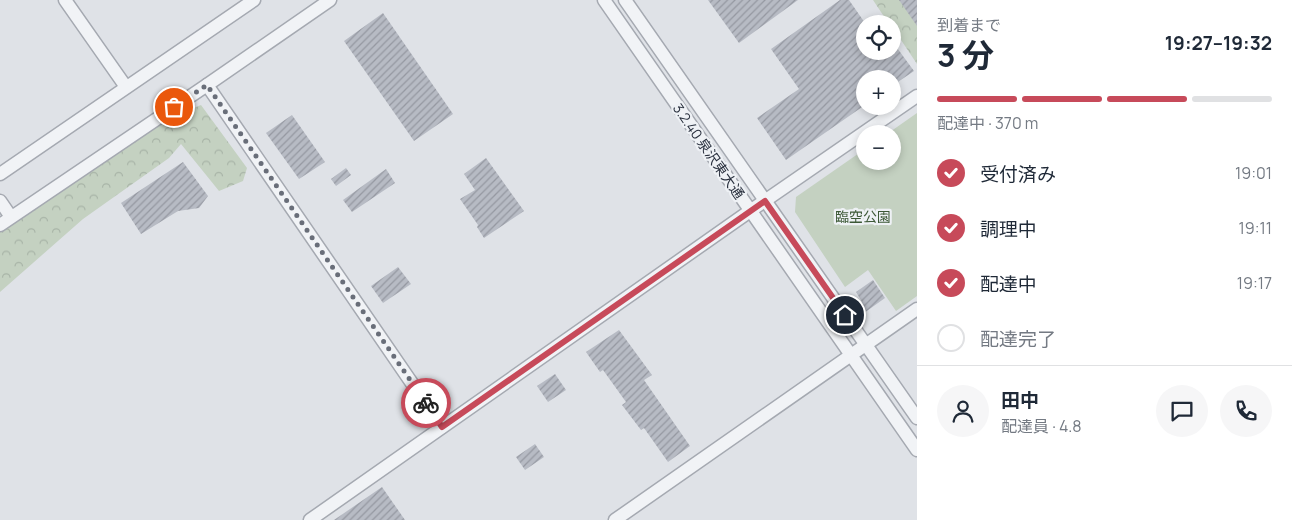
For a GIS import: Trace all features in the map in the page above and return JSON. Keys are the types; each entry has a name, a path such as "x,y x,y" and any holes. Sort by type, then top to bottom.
{"street":[{"path":"64,0 126,88"},
{"path":"0,174 254,0"},
{"path":"0,225 330,0"},
{"name":"3.2.40 泉沢東大通","path":"604,0 917,450"},
{"name":"3.2.40 泉沢東大通","path":"624,0 917,418"},
{"path":"207,85 442,427"},
{"path":"310,520 917,96"},
{"path":"0,201 11,218"},
{"path":"615,520 917,309"}],"green space":[{"path":"873,0 917,0 917,64 901,40 901,15 883,15"},
{"path":"201,105 247,168 243,181 219,191 181,144 169,158 83,219 0,292 0,232 166,119"},
{"name":"臨空公園","path":"917,113 917,296 896,311 868,270 845,287 795,212 796,197 856,155 856,170 901,170 900,125"}],"building":[{"path":"708,0 798,0 739,43"},
{"path":"840,0 849,0 859,15 856,15 856,60 901,60 901,53 914,71 901,80 901,70 856,70 856,111 786,160 757,118 799,89 771,49"},
{"path":"899,0 917,0 917,26"},
{"path":"383,13 453,114 414,141 344,41"},
{"path":"292,115 325,162 299,179 266,133"},
{"path":"486,158 524,211 484,238 477,227 478,225 460,199 475,190 464,174"},
{"path":"183,162 208,196 199,208 178,211 141,234 121,203"},
{"path":"346,168 351,175 336,186 331,179"},
{"path":"386,169 395,183 352,212 343,200"},
{"path":"398,267 411,284 383,303 371,286"},
{"path":"873,280 885,298 864,313 859,304 862,302 856,292"},
{"path":"619,330 652,375 644,380 690,446 668,462 644,428 641,430 622,405 626,402 603,370 600,372 586,352"},
{"path":"555,374 566,390 548,402 537,386"},
{"path":"535,444 544,457 525,470 516,457"},
{"path":"382,487 405,520 334,520"}],"way so far":[{"path":"174,107 207,85 426,403"}],"route":[{"path":"426,403 442,427 765,201 845,315"}]}
